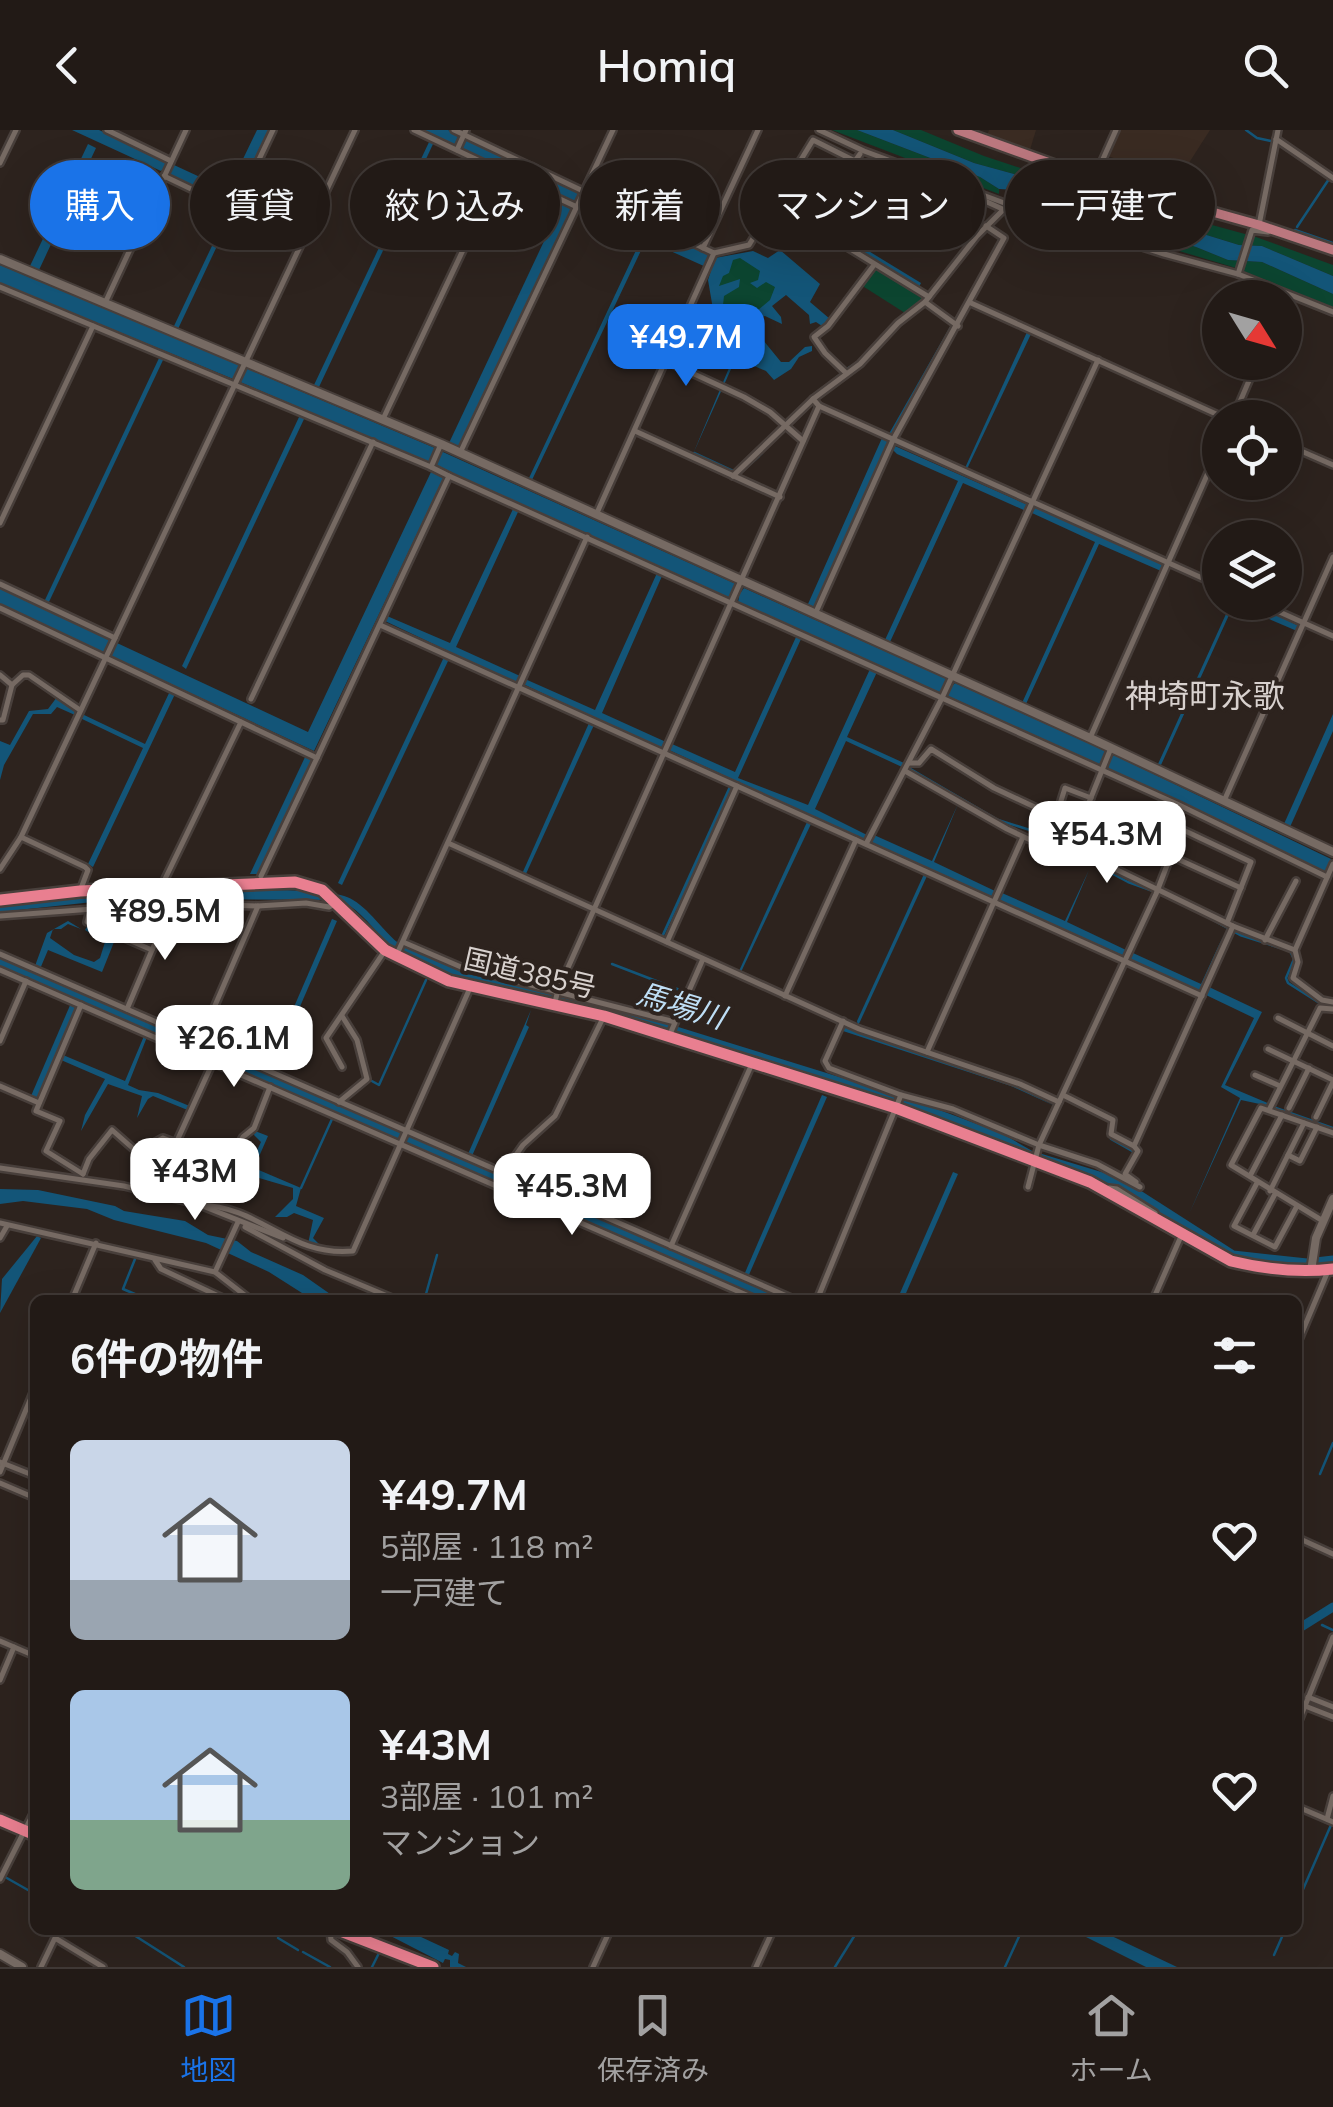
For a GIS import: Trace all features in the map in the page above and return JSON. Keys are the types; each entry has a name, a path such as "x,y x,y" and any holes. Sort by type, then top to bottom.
{"highway":[{"name":"国道385号","path":"0,900 80,891 294,882 322,890 392,953 470,988 672,1029 754,1062 899,1101 1106,1190 1231,1261 1254,1267 1331,1270"},
{"path":"0,1820 30,1833"},
{"path":"359,1935 433,1967"}],"main road":[{"path":"958,130 1041,160"},
{"path":"1215,217 1255,229 1286,233 1333,250"}],"street":[{"path":"0,163 16,130"},
{"path":"107,130 153,160"},
{"path":"170,163 186,130"},
{"path":"170,171 235,210 273,130"},
{"path":"1,865 21,837 354,130"},
{"path":"414,130 462,140 580,193"},
{"path":"454,130 486,160"},
{"path":"599,160 613,130"},
{"path":"720,212 758,130"},
{"path":"819,130 893,160"},
{"path":"1103,160 1116,130"},
{"path":"1239,272 1255,229 1278,130"},
{"path":"1276,139 1333,178"},
{"path":"800,160 813,140 852,160"},
{"path":"855,160 860,154"},
{"path":"560,200 576,207"},
{"path":"460,453 580,200"},
{"path":"733,476 813,399 869,356 898,323 927,300 1003,210 985,200"},
{"path":"815,614 891,444 1004,238 986,226"},
{"path":"707,250 714,253 740,249"},
{"path":"105,303 130,250"},
{"path":"383,419 463,250"},
{"path":"852,250 927,300 958,326"},
{"path":"1152,250 1258,280"},
{"path":"596,515 714,253"},
{"path":"0,260 243,365 383,419 740,585 815,614 951,680 1090,738 1107,759 1328,877"},
{"path":"846,372 814,337 828,326 875,264"},
{"path":"0,287 236,380 944,695 1224,801 1333,852"},
{"path":"1302,299 1333,312"},
{"path":"971,302 1202,407"},
{"path":"0,524 94,326"},
{"path":"866,844 944,695 1098,360"},
{"path":"666,361 770,412 804,441"},
{"path":"813,399 891,444 1202,578"},
{"path":"555,1004 820,406"},
{"path":"635,431 780,497"},
{"path":"252,698 372,442"},
{"path":"261,876 382,621 439,469 439,448"},
{"path":"1302,451 1333,465"},
{"path":"1090,738 1202,486"},
{"path":"342,1067 326,1042 342,1016 403,942 587,537"},
{"path":"1224,801 1333,557"},
{"path":"0,584 115,638"},
{"path":"0,608 317,758"},
{"path":"1296,620 1333,636"},
{"path":"382,621 518,687 1202,996"},
{"path":"0,720 12,685 30,674 80,710"},
{"path":"0,675 12,685"},
{"path":"165,886 241,722"},
{"path":"907,767 920,763 931,749 980,780 1056,817 1064,789 1091,798"},
{"path":"907,767 1023,837 1067,857 1107,759"},
{"path":"667,942 737,786"},
{"path":"1044,814 1045,834 1071,850 1231,927 1295,950"},
{"path":"1028,1187 1040,1145 1157,891 1181,829 1251,862 1231,927 1134,1146"},
{"path":"21,837 88,870 80,891"},
{"path":"927,1052 1023,837"},
{"path":"785,996 856,840"},
{"path":"448,843 843,1022 1114,1120 1112,1134 1138,1151 1126,1174 1140,1188"},
{"path":"1170,855 1240,888"},
{"path":"1333,864 1295,950 1298,962 1294,982 1333,1006"},
{"path":"1265,940 1296,881"},
{"path":"0,916 172,903 306,903 329,907 337,903"},
{"path":"127,1010 172,903"},
{"path":"197,1047 258,906"},
{"path":"91,907 87,922 152,950"},
{"path":"403,942 460,968 558,990 672,1029 703,959"},
{"path":"0,954 127,1010 197,1047 213,1062 270,1087 503,1173 784,1295"},
{"path":"0,970 81,1006 339,1102 403,1138 747,1295"},
{"path":"0,1041 26,981"},
{"path":"0,1168 83,1176 236,1210 314,1250 353,1251 470,988"},
{"path":"81,1006 36,1111 60,1121 46,1152 83,1176"},
{"path":"1269,1110 1320,1008 1333,1006"},
{"path":"339,1102 366,1079 356,1040 342,1016"},
{"path":"503,1173 524,1146 552,1121 604,1016"},
{"path":"1278,1018 1333,1046"},
{"path":"843,1022 826,1064 899,1101 953,1109 1097,1164 1140,1188"},
{"path":"1268,1048 1333,1081 1316,1117"},
{"path":"162,1196 156,1190 158,1175 213,1062"},
{"path":"670,1246 754,1062"},
{"path":"1289,1108 1309,1068"},
{"path":"1255,1075 1280,1086"},
{"path":"0,1086 40,1103"},
{"path":"200,1205 214,1173 229,1162 243,1137 254,1128 270,1087"},
{"path":"819,1295 899,1101"},
{"path":"1297,1206 1275,1247 1234,1226 1258,1180 1231,1165 1258,1109 1333,1133"},
{"path":"1251,1175 1282,1114"},
{"path":"1253,1236 1304,1123"},
{"path":"1288,1155 1300,1161 1317,1127"},
{"path":"83,1176 89,1159 112,1130 146,1160 146,1168 158,1175"},
{"path":"152,1144 163,1138 176,1143"},
{"path":"1257,1184 1323,1221"},
{"path":"1132,1198 1140,1188"},
{"path":"1106,1190 1117,1189 1151,1209 1156,1218"},
{"path":"1311,1269 1313,1252 1333,1199"},
{"path":"200,1205 325,1270 385,1295"},
{"path":"0,1238 4,1224 155,1260 216,1269 245,1295"},
{"path":"237,1224 291,1240"},
{"path":"216,1269 237,1224"},
{"path":"1155,1295 1182,1234"},
{"path":"74,1295 96,1243"},
{"path":"155,1260 161,1269 216,1295"},
{"path":"1302,1333 1331,1270"},
{"path":"30,1399 1,1466 30,1475"},
{"path":"0,1483 30,1496"},
{"path":"1302,1540 1333,1554"},
{"path":"1302,1713 1333,1636"},
{"path":"0,1641 30,1654"},
{"path":"0,1680 14,1647"},
{"path":"1308,1697 1333,1706"},
{"path":"1305,1706 1333,1717"},
{"path":"1302,1807 1329,1817 1333,1796"},
{"path":"0,1879 30,1833"},
{"path":"41,1967 56,1935"},
{"path":"330,1935 358,1967"},
{"path":"593,1967 608,1935"},
{"path":"756,1967 771,1935"},
{"path":"55,1938 103,1967"},
{"path":"0,1954 22,1967"}],"shaded area":[{"path":"989,130 1036,130 1029,153 986,138"},
{"path":"1119,130 1210,130 1191,160 1118,160 1106,155"}],"green space":[{"path":"832,130 857,130 936,160 910,160"},
{"path":"893,130 921,130 1005,163 1005,172 985,166 985,160 967,160"},
{"path":"985,180 999,189 999,194 985,189"},
{"path":"1215,226 1333,265 1333,276 1262,246 1239,245 1215,238"},
{"path":"1176,250 1203,250 1228,260 1262,262 1302,280 1266,280"},
{"path":"780,254 814,284 805,306 785,290 752,320 749,336 787,368 776,376 711,337 721,319 714,282 722,260 740,255 768,265"},
{"path":"875,267 925,297 905,313 861,285"},
{"path":"1302,280 1333,294 1333,307 1302,295"}],"water":[{"path":"72,130 99,130 163,160 137,160"},
{"path":"257,130 270,130 256,160 242,160"},
{"path":"421,130 448,130 459,135 459,140 467,139 511,160 486,160 462,149 461,144 453,145"},
{"path":"857,130 893,130 967,160 936,160"},
{"path":"430,140 434,142 426,160 421,160"},
{"path":"88,144 96,148 90,160 80,160"},
{"path":"174,165 190,172 190,186 170,176"},
{"path":"985,166 1005,172 1005,189 985,180"},
{"path":"560,183 580,193 576,202 560,195"},
{"path":"562,203 573,208 560,236"},
{"path":"1215,238 1239,245 1262,246 1333,276 1333,294 1262,262 1228,260 1203,250 1215,250"},
{"path":"38,250 48,250 39,270 30,266"},
{"path":"210,250 215,250 178,329 174,326"},
{"path":"378,250 383,250 319,387 314,385"},
{"path":"540,250 553,250 460,448 449,443"},
{"path":"636,250 641,250 532,480 529,478"},
{"path":"668,250 700,250 711,255 706,267"},
{"path":"780,250 820,284 810,302 830,319 822,326 810,324 809,315 786,295 772,306 782,324 765,316 757,318 758,334 781,362 789,362 805,347 812,346 812,351 799,357 791,369 774,380 766,371 736,358 693,454 734,356 705,338 714,315 708,280 715,258 753,251 768,258","holes":["740,258 760,271 758,280 750,283 757,288 766,282 775,287 770,300 751,316 738,307 723,305 724,296 739,287 740,279 719,286 733,260"]},
{"path":"858,250 867,250 921,283 919,287"},
{"path":"0,265 239,364 238,370 243,372 246,368 435,448 434,452 443,452 736,584 741,592 744,588 947,679 946,684 955,683 1106,751 1105,756 1114,755 1331,859 1326,872 1108,769 1109,764 1103,761 1100,765 948,696 949,692 941,693 738,602 739,597 729,598 443,469 440,475 444,477 314,751 111,656 113,650 106,648 104,653 0,604 0,587 110,639 108,645 114,648 117,643 308,732 431,472 440,469 431,459 429,463 240,382 241,377 235,375 233,379 0,283"},
{"path":"951,325 955,326 888,443 1028,505 1026,511 963,483 890,642 885,640 958,481 897,454 888,445 814,607 808,604 882,438 886,439"},
{"path":"1027,332 1031,334 967,469 965,468"},
{"path":"160,356 164,358 48,604 44,602"},
{"path":"300,415 305,417 186,669 182,666"},
{"path":"1036,506 1165,564 1161,571 1099,544 1026,704 1022,703 1095,542 1032,513"},
{"path":"513,509 518,512 456,647 520,676 515,683 385,621 387,616 450,643"},
{"path":"657,573 662,576 602,713 666,742 661,749 523,684 525,679 595,710"},
{"path":"1223,620 1227,620 1161,765 1158,764"},
{"path":"1271,620 1286,620 1299,626 1297,631"},
{"path":"796,637 801,639 738,778 808,805 870,669 877,672 847,737 904,763 902,767 846,741 815,809 867,835 864,840 669,750 672,744 735,772"},
{"path":"444,657 449,659 342,885 338,883"},
{"path":"170,691 175,694 93,867 88,864 143,748 80,718 82,714 145,744"},
{"path":"57,697 75,710 75,715 57,707 51,714 33,714 4,765 0,780 0,741 10,745 29,711 48,709"},
{"path":"1333,714 1333,731 1290,827 1284,824"},
{"path":"589,723 594,725 525,876 522,874"},
{"path":"306,755 313,759 259,874 250,874"},
{"path":"729,786 734,788 663,938 661,936"},
{"path":"958,804 934,862 995,891 991,898 871,843 874,835 932,861"},
{"path":"807,822 811,824 741,972 739,971"},
{"path":"1089,870 1067,922 1126,950 1124,956 999,900 1002,893 1065,921"},
{"path":"924,874 927,876 858,1026 857,1021"},
{"path":"254,891 341,895 360,905 405,948 402,954 339,900 172,899 0,912 0,905 90,896"},
{"path":"332,919 337,921 273,1069 268,1067"},
{"path":"88,925 116,937 102,972 48,950 40,969 35,966 47,933 53,930 50,938 74,955 94,962 100,958 105,942 85,930"},
{"path":"1223,936 1200,992 1130,959 1133,953 1201,984"},
{"path":"0,957 196,1041 199,1047 201,1044 402,1131 401,1135 409,1134 779,1295 753,1295 405,1144 405,1140 398,1141 197,1053 194,1048 192,1051 0,968"},
{"path":"1209,987 1262,1012 1225,1085 1270,1104 1241,1100 1189,1214 1240,1098 1221,1087 1254,1018 1206,995"},
{"path":"71,1003 78,1006 38,1099 31,1096"},
{"path":"531,1010 526,1025 529,1027 472,1156 468,1154"},
{"path":"843,1026 1003,1080 1055,1106 1011,1086 843,1031 828,1060"},
{"path":"144,1036 147,1037 128,1085 192,1107 190,1111 153,1096 137,1118 142,1096 108,1084 81,1131 85,1115 105,1079 61,1060 63,1055 125,1081"},
{"path":"822,1095 827,1097 748,1277 744,1275"},
{"path":"255,1131 268,1136 254,1168 301,1188 296,1206 324,1218 313,1238 322,1247 308,1244 313,1220 294,1213 275,1217 293,1199 293,1188 249,1175 261,1142"},
{"path":"953,1172 958,1174 905,1295 899,1295"},
{"path":"0,1189 38,1190 185,1221 208,1235 237,1241 251,1252 303,1275 332,1295 305,1295 269,1272 206,1243 114,1220 87,1209 23,1201 0,1204"},
{"path":"37,1236 41,1238 0,1313 2,1279"},
{"path":"389,1935 417,1935 449,1950 452,1956 455,1952 459,1954 458,1963 466,1967 450,1967 450,1960 445,1959 443,1963"},
{"path":"1082,1935 1110,1935 1177,1967 1146,1967"}],"waterway":[{"path":"1246,130 1271,141"},
{"path":"1297,227 1329,179"},
{"path":"985,224 994,215"},
{"path":"1295,230 1333,243"},
{"path":"845,370 860,361"},
{"path":"824,388 842,373"},
{"path":"761,454 765,448"},
{"path":"694,453 733,471"},
{"path":"739,474 759,456"},
{"path":"907,767 998,820 1030,830 1128,882 1153,891"},
{"path":"1197,911 1240,935 1290,951 1294,959 1286,978 1288,983 1318,1002 1333,1006"},
{"name":"馬場川","path":"393,945 464,978 592,1005 905,1102 999,1137 1030,1155 1119,1182 1233,1255 1307,1263 1333,1260"},
{"path":"612,964 685,992 683,996"},
{"path":"365,1084 370,1080 379,1085 426,980"},
{"path":"673,1017 681,999"},
{"path":"1273,1107 1333,1128"},
{"path":"301,1188 332,1119"},
{"path":"1111,1139 1134,1152 1124,1171"},
{"path":"426,1294 437,1255"},
{"path":"135,1259 123,1289 137,1295"},
{"path":"1320,1474 1333,1443"},
{"path":"1302,1626 1333,1607"},
{"path":"1322,1625 1333,1630"},
{"path":"1302,1892 1331,1825"},
{"path":"5,1877 30,1891"},
{"path":"134,1935 184,1967"},
{"path":"835,1967 855,1935"},
{"path":"1005,1967 1020,1935"},
{"path":"1274,1955 1283,1935"},
{"path":"278,1938 298,1950"},
{"path":"303,1952 330,1967"},
{"path":"372,1967 379,1953"}],"district":[{"name":"神埼町永歌","path":"1205,696"}]}
